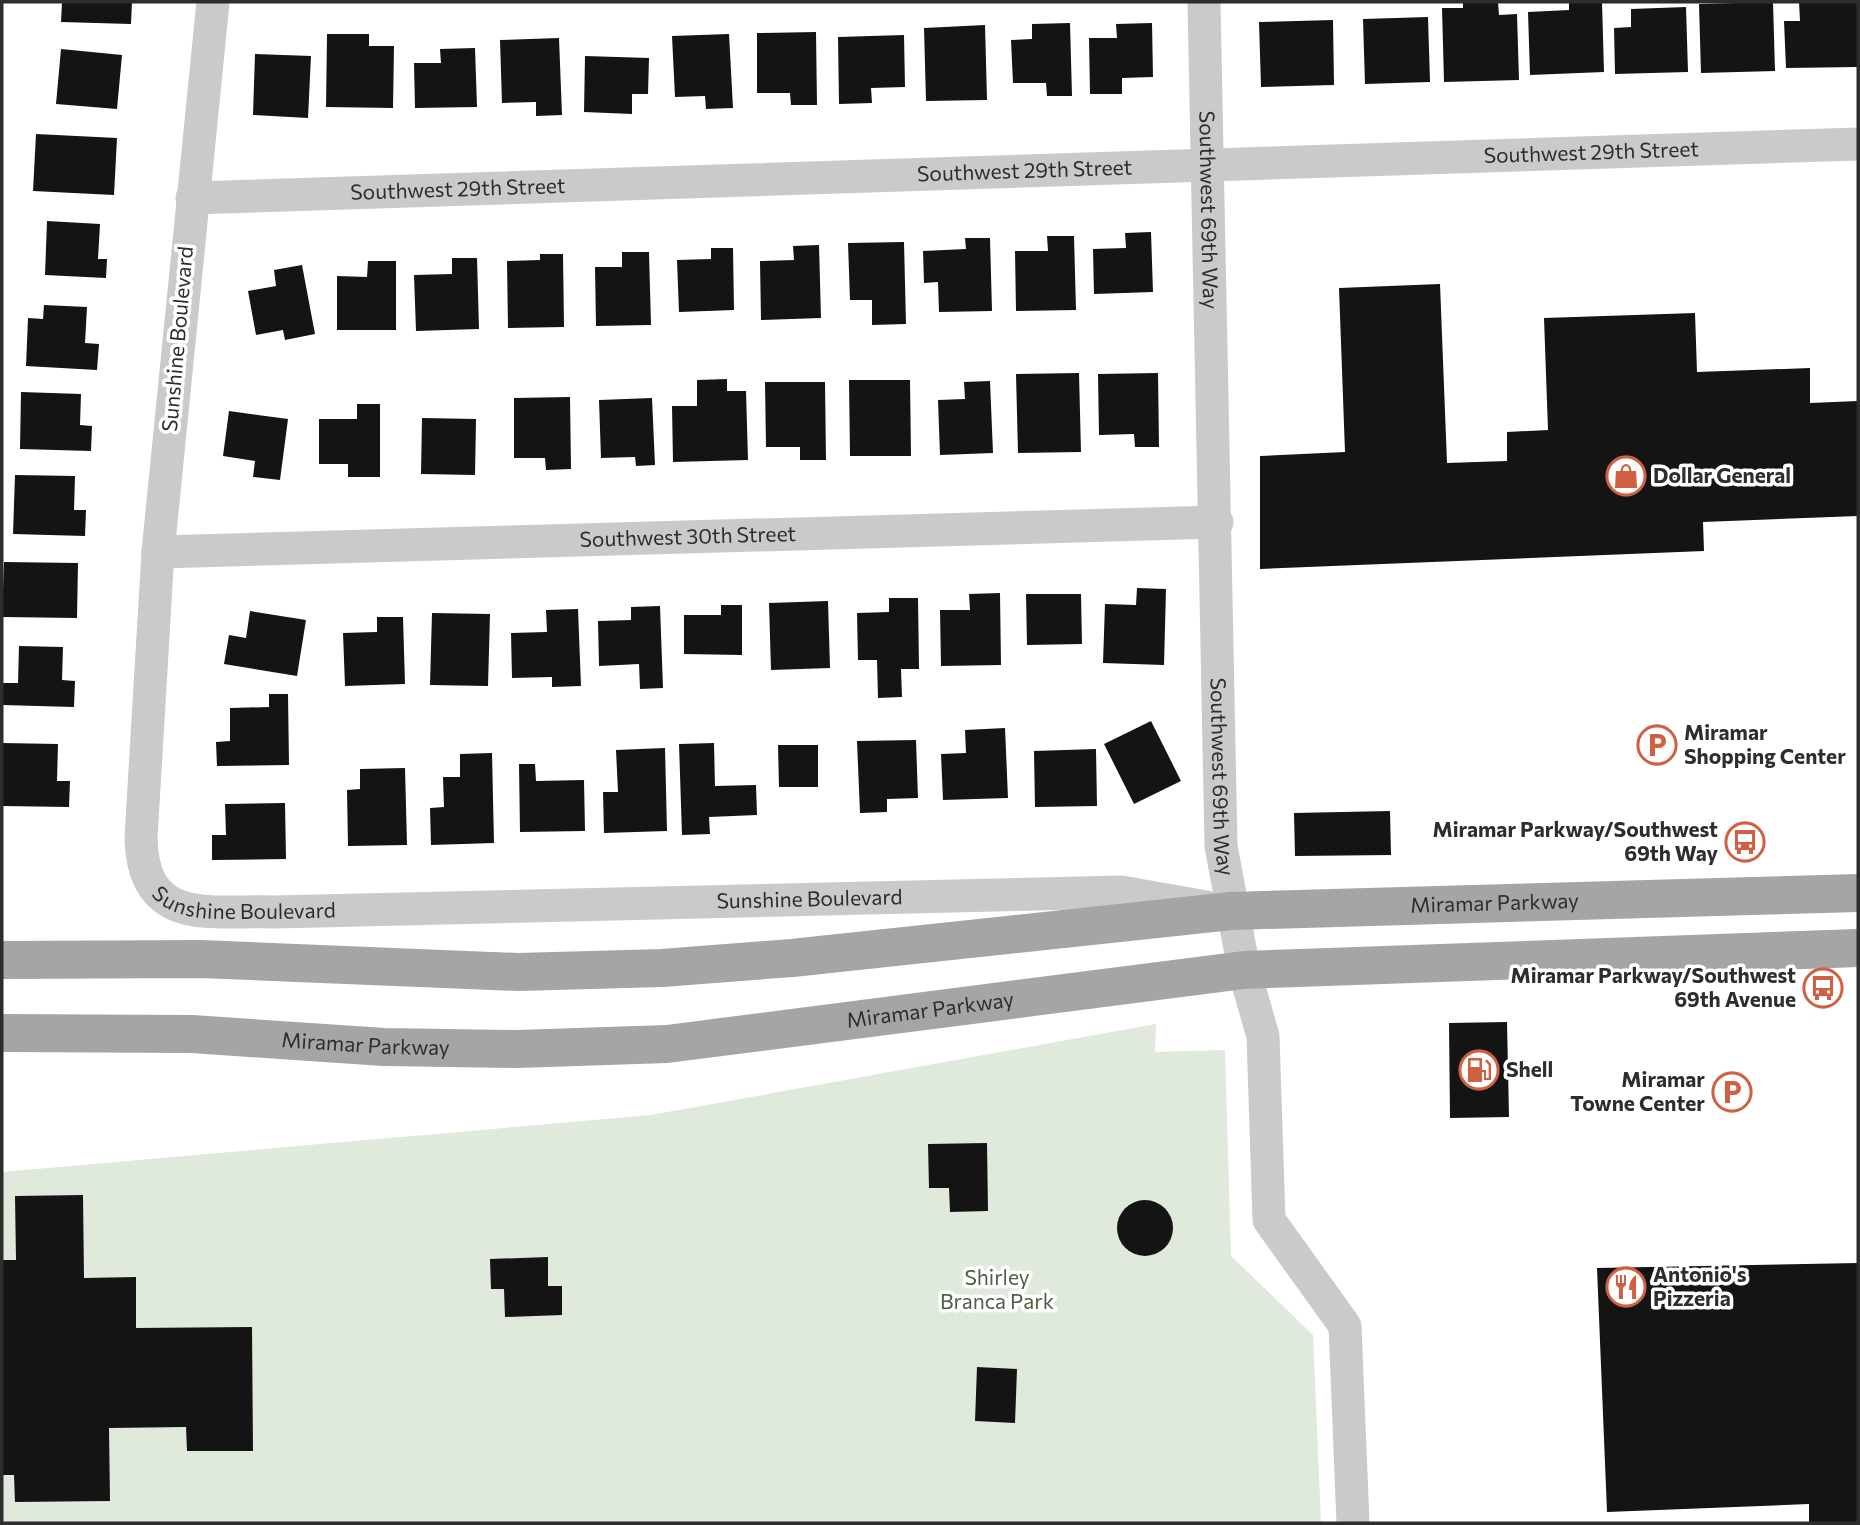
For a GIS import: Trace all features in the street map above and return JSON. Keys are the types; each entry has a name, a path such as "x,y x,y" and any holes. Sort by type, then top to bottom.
{"main road":[{"name":"Miramar Parkway","path":"2,960 201,958 519,972 649,968 792,958 1231,911 1858,892"},
{"name":"Miramar Parkway","path":"2,1033 192,1034 384,1047 517,1049 667,1044 796,1030 1244,970 1858,948"}],"street":[{"name":"Sunshine Boulevard","path":"213,2 158,552 141,856 155,890 164,901 182,909 275,912 1121,892 1231,911"},
{"name":"Southwest 69th Way","path":"1204,2 1217,522 1221,846 1244,970 1263,1036 1269,1220 1345,1326 1353,1523"},
{"name":"Southwest 29th Street","path":"192,198 1858,144"},
{"name":"Southwest 30th Street","path":"158,552 1217,522"}],"green space":[{"name":"Shirley Branca Park","path":"1156,1024 1155,1052 1225,1050 1231,1256 1313,1335 1321,1523 2,1523 2,1172 651,1115"}],"building":[{"path":"62,2 132,2 131,24 61,22"},
{"path":"1463,2 1498,2 1499,15 1517,14 1519,80 1444,82 1442,8 1463,8"},
{"path":"1569,2 1602,2 1604,72 1530,75 1528,12 1569,10"},
{"path":"1773,2 1775,71 1701,73 1699,4"},
{"path":"1799,2 1857,2 1858,67 1786,68 1784,21 1800,21"},
{"path":"1686,7 1688,72 1615,74 1614,28 1631,27 1631,9"},
{"path":"1428,17 1430,82 1365,84 1363,19"},
{"path":"1333,20 1334,85 1261,87 1259,22"},
{"path":"1070,23 1072,96 1047,96 1046,83 1013,83 1011,40 1032,39 1032,24"},
{"path":"1152,23 1153,77 1122,78 1122,94 1090,94 1089,38 1117,38 1116,24"},
{"path":"985,25 987,100 926,101 924,28"},
{"path":"816,32 817,105 791,105 790,93 757,93 757,33"},
{"path":"327,34 369,34 369,46 394,46 393,108 326,107"},
{"path":"729,34 733,108 706,109 705,96 675,97 672,36"},
{"path":"904,35 905,87 871,88 872,103 839,104 838,37"},
{"path":"559,38 562,115 536,116 536,102 502,103 500,40"},
{"path":"475,48 477,107 415,108 414,63 441,63 440,49"},
{"path":"61,49 122,55 117,109 56,104"},
{"path":"255,54 311,56 308,118 253,115"},
{"path":"585,56 649,58 648,94 632,94 632,114 584,112"},
{"path":"36,134 117,138 114,195 33,191"},
{"path":"47,221 100,224 98,259 107,259 106,278 45,275"},
{"path":"1151,232 1153,292 1094,294 1093,249 1126,248 1125,233"},
{"path":"1047,236 1074,236 1076,310 1016,311 1015,251 1048,251"},
{"path":"965,238 990,238 992,311 939,312 938,282 924,283 923,251 966,249"},
{"path":"904,242 906,324 872,325 872,300 850,300 848,243"},
{"path":"819,245 821,318 761,320 760,261 794,260 793,246"},
{"path":"711,248 733,248 734,310 679,312 677,260 711,259"},
{"path":"622,252 649,252 651,325 596,326 595,267 622,267"},
{"path":"540,254 563,254 564,327 508,328 507,261 540,260"},
{"path":"452,258 477,258 479,329 416,331 414,275 452,274"},
{"path":"368,261 396,261 396,330 337,330 337,276 367,277"},
{"path":"302,265 315,334 285,340 283,330 256,335 248,291 276,286 274,270"},
{"path":"1440,284 1447,463 1507,461 1507,432 1548,430 1544,318 1695,313 1697,372 1810,368 1810,403 1858,401 1858,516 1703,522 1704,551 1260,569 1260,456 1345,452 1339,288"},
{"path":"44,305 87,307 85,343 99,344 97,370 26,366 28,318 43,319"},
{"path":"1079,373 1081,452 1018,453 1016,374"},
{"path":"1158,373 1159,447 1135,447 1134,434 1099,435 1098,374"},
{"path":"727,379 727,391 746,391 748,460 673,462 672,406 697,406 697,380"},
{"path":"849,380 910,380 911,456 850,456"},
{"path":"990,381 993,453 940,455 938,400 965,399 964,382"},
{"path":"765,382 825,382 826,460 800,460 800,447 766,447"},
{"path":"21,392 81,394 80,425 92,426 91,451 20,449"},
{"path":"570,397 571,469 546,470 545,458 514,458 514,398"},
{"path":"652,398 655,465 636,466 635,457 601,458 599,400"},
{"path":"357,404 380,404 380,477 348,477 348,464 319,464 319,419 357,419"},
{"path":"229,411 288,419 280,480 253,477 255,461 223,456"},
{"path":"422,418 476,419 475,475 421,474"},
{"path":"15,475 75,476 74,510 86,510 85,536 13,534"},
{"path":"4,562 78,563 77,618 2,617"},
{"path":"1137,588 1166,589 1164,665 1103,663 1105,604 1136,605"},
{"path":"1000,593 1001,665 941,666 940,610 970,610 969,594"},
{"path":"1026,594 1081,594 1082,644 1027,645"},
{"path":"889,598 918,598 919,669 901,669 902,697 878,698 877,660 858,660 857,613 889,612"},
{"path":"828,601 830,668 771,670 769,603"},
{"path":"721,605 742,605 742,655 684,654 684,615 721,615"},
{"path":"660,606 663,688 640,689 639,664 599,666 598,621 631,620 631,607"},
{"path":"578,609 581,686 552,687 552,677 512,678 511,633 547,632 546,610"},
{"path":"250,611 306,620 297,676 224,664 229,635 246,638"},
{"path":"432,613 490,614 488,686 430,685"},
{"path":"377,617 403,617 405,684 345,686 343,633 377,632"},
{"path":"19,646 63,647 62,680 75,681 74,707 2,705 3,683 18,683"},
{"path":"269,694 288,694 289,765 217,766 216,742 230,741 230,708 269,707"},
{"path":"1151,721 1181,781 1134,804 1104,744"},
{"path":"1005,728 1008,798 943,800 941,754 966,753 965,730"},
{"path":"916,740 918,798 887,799 887,812 860,813 857,741"},
{"path":"2,743 58,744 57,781 70,781 69,807 2,806"},
{"path":"714,743 715,786 756,785 757,815 709,817 710,834 682,835 679,744"},
{"path":"778,745 818,745 818,787 779,787"},
{"path":"665,748 667,831 604,833 603,792 618,792 616,750"},
{"path":"1096,749 1097,806 1035,807 1034,751"},
{"path":"492,753 494,843 431,845 430,808 444,807 443,777 460,777 460,754"},
{"path":"519,764 535,764 536,781 584,780 585,831 520,832"},
{"path":"405,768 407,845 348,846 347,790 360,789 360,769"},
{"path":"285,803 286,859 212,860 212,835 226,835 225,804"},
{"path":"1390,811 1391,855 1295,856 1294,813"},
{"name":"Shell","path":"1507,1022 1509,1117 1450,1118 1449,1023"},
{"path":"987,1143 988,1211 950,1212 949,1188 929,1188 928,1144"},
{"path":"83,1195 84,1278 136,1277 136,1328 252,1327 253,1451 187,1451 186,1427 109,1428 110,1501 15,1502 14,1475 2,1475 2,1260 16,1260 15,1196"},
{"path":"1145,1200 1156,1202 1165,1208 1171,1217 1171,1239 1165,1248 1156,1254 1145,1256 1134,1254 1125,1248 1119,1239 1117,1228 1119,1217 1125,1208 1134,1202"},
{"path":"548,1257 548,1286 562,1286 562,1315 505,1317 504,1289 491,1289 490,1259"},
{"path":"1858,1263 1858,1523 1809,1523 1809,1504 1607,1512 1597,1268"},
{"path":"977,1367 1017,1369 1015,1423 975,1421"}],"place":[{"name":"Dollar General","path":"1626,476"},
{"name":"Miramar Shopping Center","path":"1657,745"},
{"name":"Miramar Parkway/Southwest 69th Way","path":"1745,842"},
{"name":"Miramar Parkway/Southwest 69th Avenue","path":"1823,988"},
{"name":"Shell","path":"1479,1070"},
{"name":"Miramar Towne Center","path":"1732,1092"},
{"name":"Antonio's Pizzeria","path":"1626,1287"}]}
